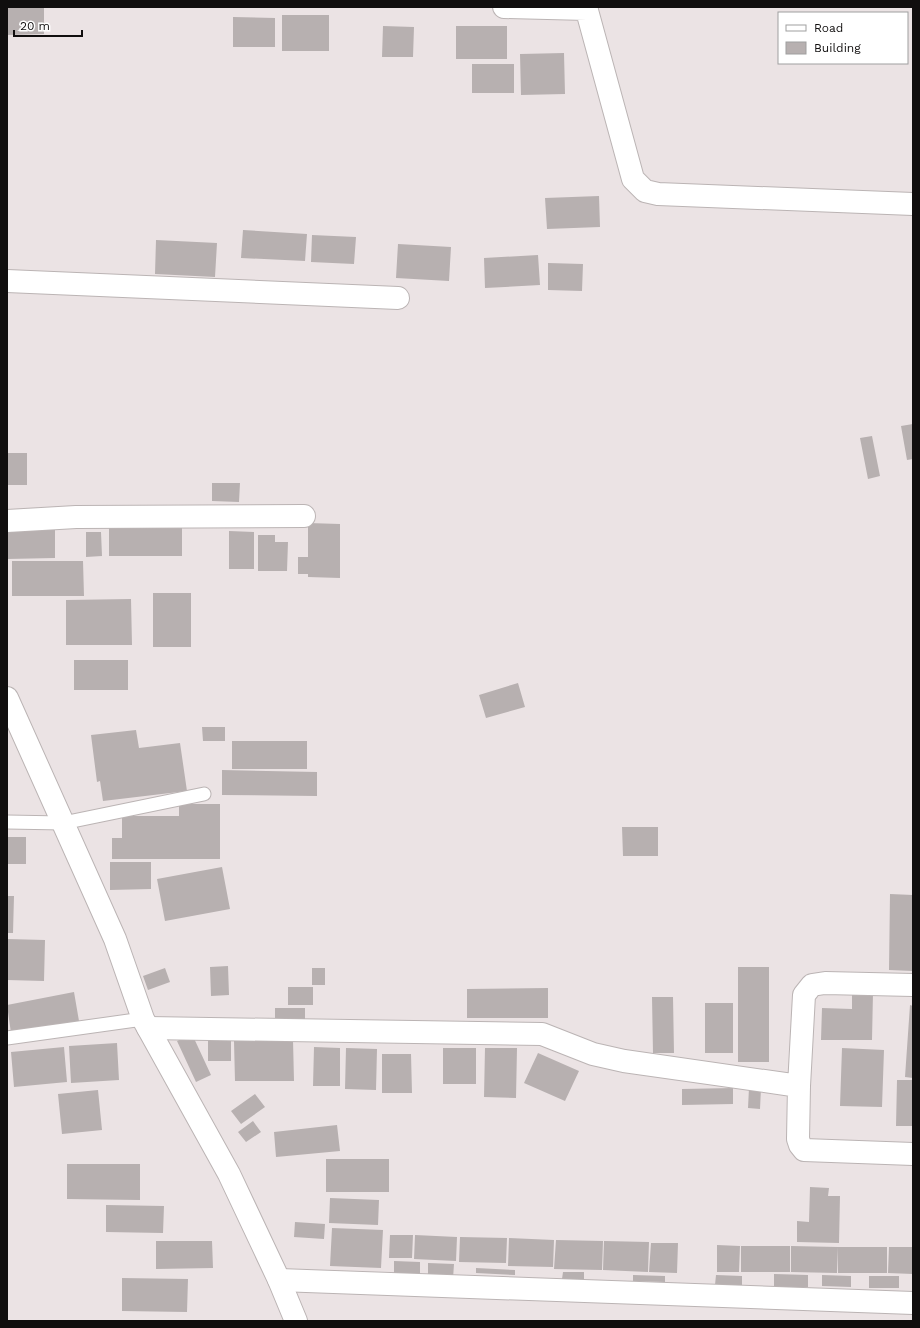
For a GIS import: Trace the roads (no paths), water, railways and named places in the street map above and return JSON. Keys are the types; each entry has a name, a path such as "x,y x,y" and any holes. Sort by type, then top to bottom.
{"street":[{"path":"504,7 586,8 633,179 645,191 658,194 913,204"},
{"path":"7,281 398,298"},
{"path":"7,521 76,517 304,516"},
{"path":"7,698 115,939 145,1024 229,1174 279,1280 296,1321"},
{"path":"913,985 825,982 812,985 804,995 799,1086 798,1140 804,1150 913,1154"},
{"path":"145,1024 542,1034 593,1054 624,1061 799,1086"},
{"path":"279,1280 913,1303"}],"lane":[{"path":"7,822 62,823 204,794"},
{"path":"7,1038 145,1024"}]}
